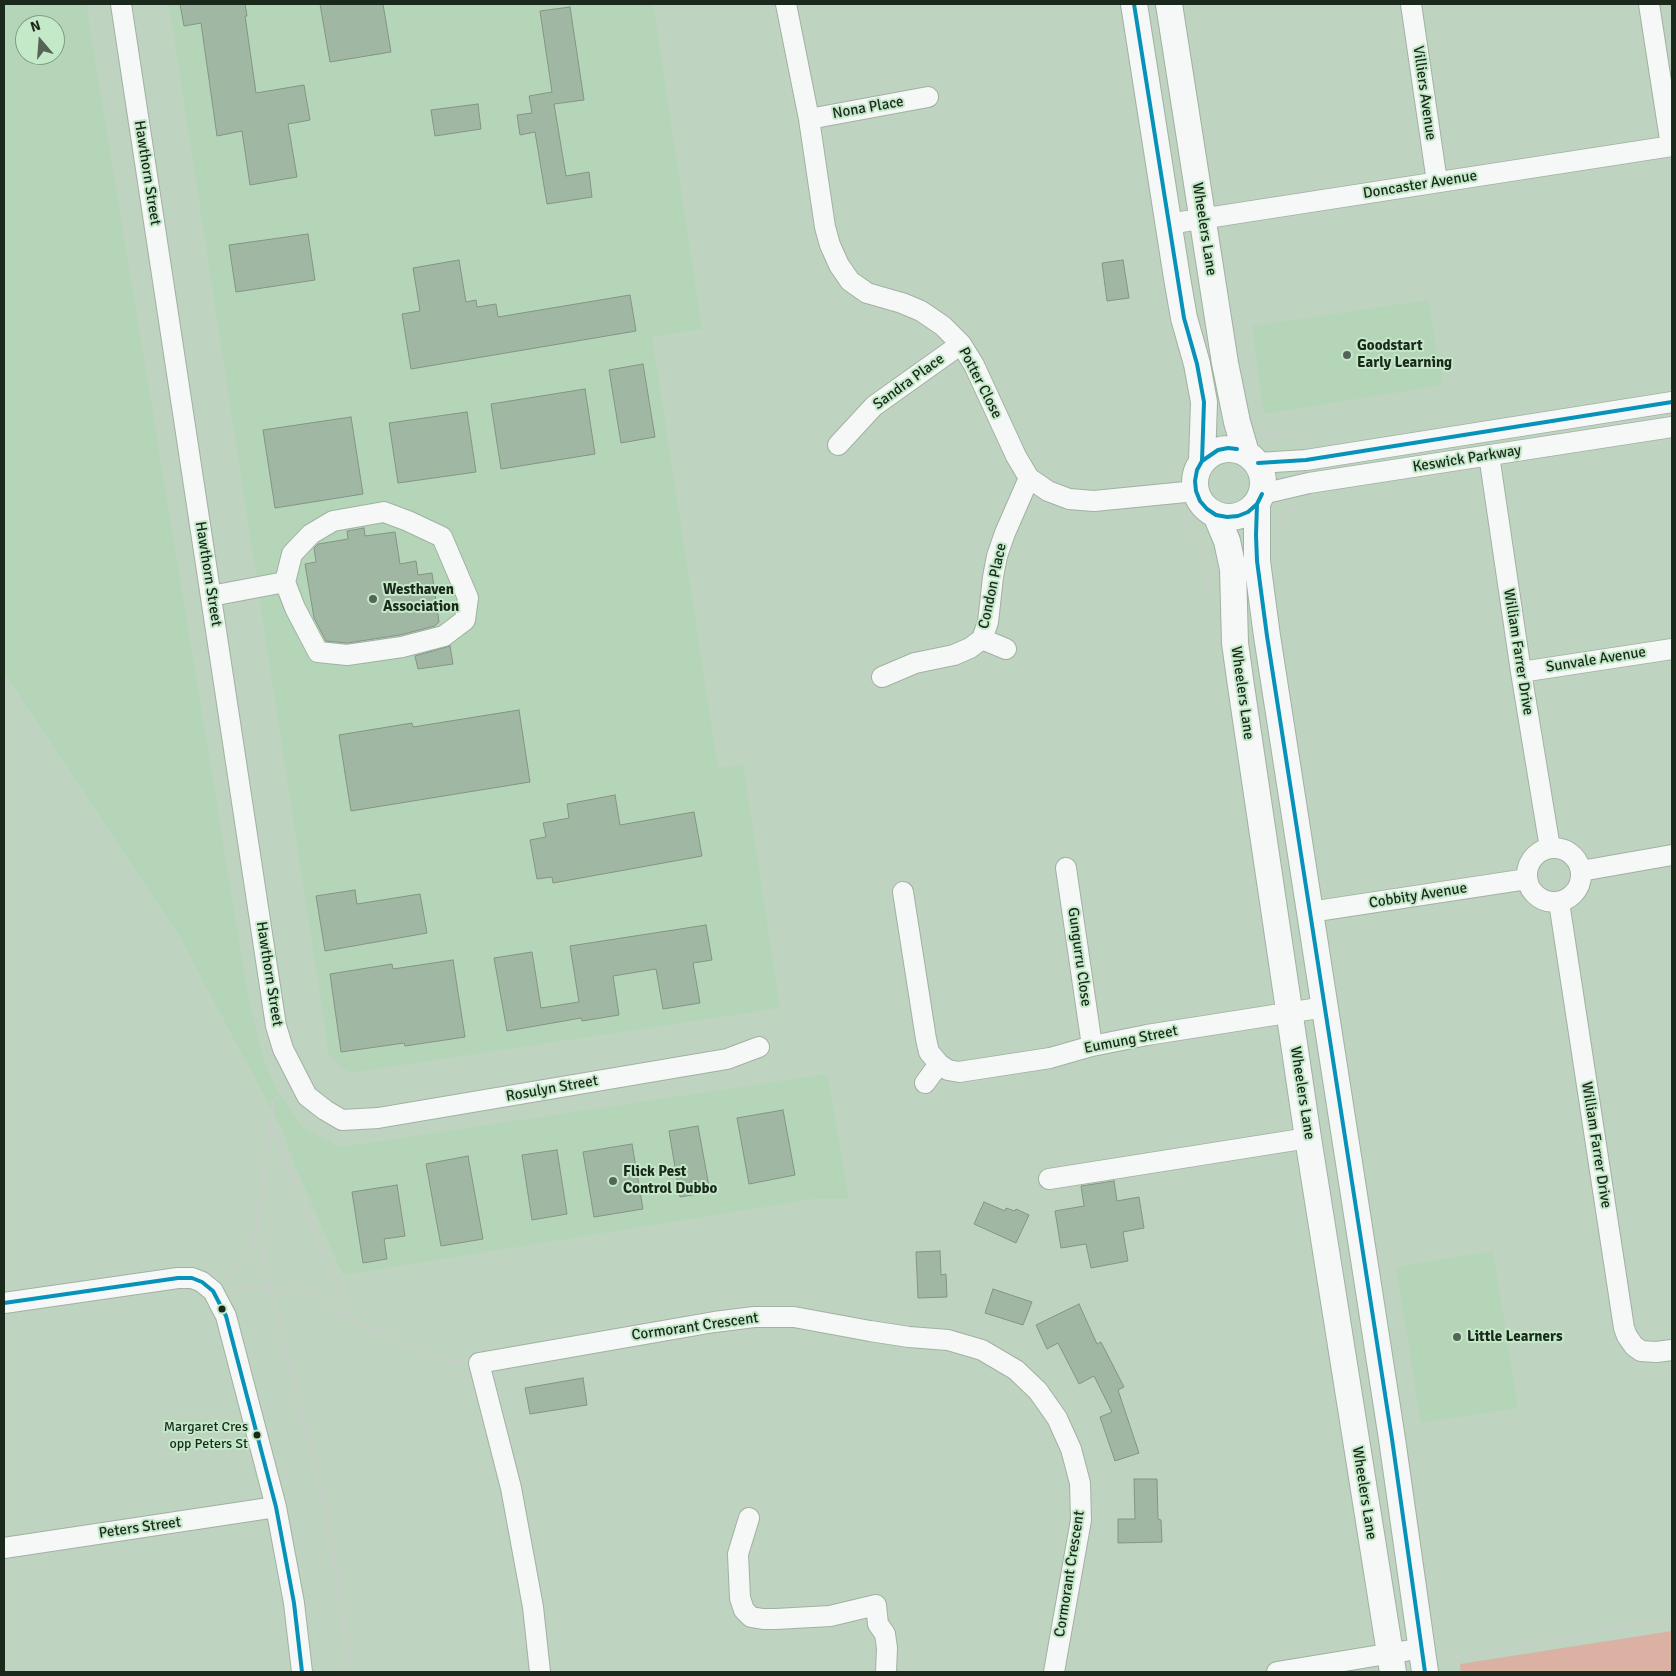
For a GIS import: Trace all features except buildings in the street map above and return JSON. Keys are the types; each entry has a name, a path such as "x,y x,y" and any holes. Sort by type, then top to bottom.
{"main road":[{"path":"1134,4 1184,318 1198,364 1204,402 1202,461 1196,476 1196,492 1200,501 1207,509 1216,515 1227,518 1248,512 1259,499"},
{"name":"Wheelers Lane","path":"1170,4 1230,394 1252,458"},
{"path":"1202,461 1218,450 1237,449 1252,458 1263,478 1259,499 1257,544 1260,589 1424,1661"},
{"name":"Wheelers Lane","path":"1216,515 1226,541 1232,569 1235,643 1308,1138 1391,1663"}],"street":[{"name":"Hawthorn Street","path":"121,4 276,1026 282,1049 293,1073 307,1096 342,1120"},
{"name":"Potter Close","path":"786,4 809,119 825,226 830,245 839,265 850,280 867,293 922,311 943,326 961,344 974,365 1028,478 1048,491 1069,499 1094,501 1196,492"},
{"name":"Villiers Avenue","path":"1411,4 1438,182"},
{"path":"1649,4 1671,146"},
{"name":"Nona Place","path":"809,119 928,97"},
{"name":"Doncaster Avenue","path":"1168,224 1671,146"},
{"name":"Sandra Place","path":"838,445 874,406 961,344"},
{"name":"Keswick Parkway","path":"1252,458 1306,460 1672,402"},
{"name":"Keswick Parkway","path":"1259,499 1309,484 1672,427"},
{"name":"William Farrer Drive","path":"1489,456 1521,672 1550,848"},
{"name":"Condon Place","path":"882,677 915,663 954,655 970,648 982,639 988,622 997,556 1004,533 1028,478"},
{"path":"384,512 442,537 468,598 465,620 444,636 402,647 347,655 318,652 295,608 285,582 292,554 311,534 333,521 384,512"},
{"path":"211,596 285,582"},
{"name":"Condon Place","path":"982,639 1006,649"},
{"name":"Sunvale Avenue","path":"1521,672 1672,649"},
{"path":"1550,848 1559,848 1574,856 1582,871 1581,879 1574,894 1559,902 1550,902 1534,894 1529,887 1527,879 1527,870 1535,855 1542,850 1550,848"},
{"path":"1582,871 1672,855"},
{"name":"Gungurru Close","path":"1066,868 1092,1046"},
{"name":"Cobbity Avenue","path":"1310,912 1527,879"},
{"path":"903,892 926,1038 930,1052 939,1064 925,1083"},
{"name":"William Farrer Drive","path":"1559,902 1624,1328 1634,1346 1641,1351 1672,1350"},
{"name":"Eumung Street","path":"939,1064 948,1070 959,1072 1050,1058 1092,1046 1148,1035 1325,1007"},
{"name":"Rosulyn Street","path":"342,1120 378,1118 727,1060 759,1047"},
{"path":"1049,1179 1308,1138"},
{"path":"4,1303 178,1278 192,1278 208,1286 226,1316 276,1507 294,1603 302,1672"},
{"name":"Cormorant Crescent","path":"479,1363 714,1322 754,1317 794,1317 909,1337 948,1340 982,1350 1016,1370 1038,1391 1057,1418 1071,1449 1080,1483 1081,1520 1054,1672"},
{"path":"479,1363 510,1488 533,1607 540,1672"},
{"name":"Peters Street","path":"4,1548 276,1507"},
{"path":"749,1518 738,1554 740,1598 744,1610 751,1617 776,1619 830,1616 876,1605 878,1624 885,1634 886,1672"},
{"path":"1277,1672 1424,1661"}],"path":[{"path":"208,1286 250,1257 257,1222 273,1104 293,1073"},
{"path":"270,1125 348,1316"},
{"path":"257,1222 270,1289 327,1512 352,1672"},
{"path":"208,1286 308,1289 354,1320 442,1360 479,1363"},
{"path":"1424,1661 1672,1619"}],"shaded area":[{"path":"4,4 86,4 249,1002 263,1058 276,1088 303,1128 341,1147 827,1074 849,1199 813,1199 343,1275 295,1166 282,1129 177,932 8,678 4,678"},
{"path":"169,4 653,4 702,329 652,337 718,768 743,764 780,1008 349,1073 329,1055"},
{"name":"Goodstart Early Learning","path":"1428,300 1443,385 1264,414 1252,326"},
{"name":"Little Learners","path":"1493,1251 1518,1408 1421,1423 1396,1267"},
{"path":"1672,1631 1672,1672 1461,1672 1460,1664"}],"transit line":[{"path":"1134,4 1184,318 1197,364 1204,402 1202,461"},
{"path":"1258,463 1306,460 1672,402"},
{"path":"1237,449 1218,450 1202,461 1197,470 1195,481 1200,501 1216,515 1238,516 1248,512 1257,504 1262,494"},
{"path":"1262,494 1257,504 1256,535 1257,561 1267,636 1392,1439 1425,1672"},
{"path":"4,1303 178,1278 192,1278 202,1282 213,1291 226,1316 276,1507 294,1603 302,1672"}],"place":[{"name":"Goodstart Early Learning","path":"1347,355"},
{"name":"Westhaven Association","path":"373,599"},
{"name":"Flick Pest Control Dubbo","path":"613,1181"},
{"name":"Little Learners","path":"1457,1337"},
{"name":"Margaret Cres opp Peters St","path":"257,1435"}]}
